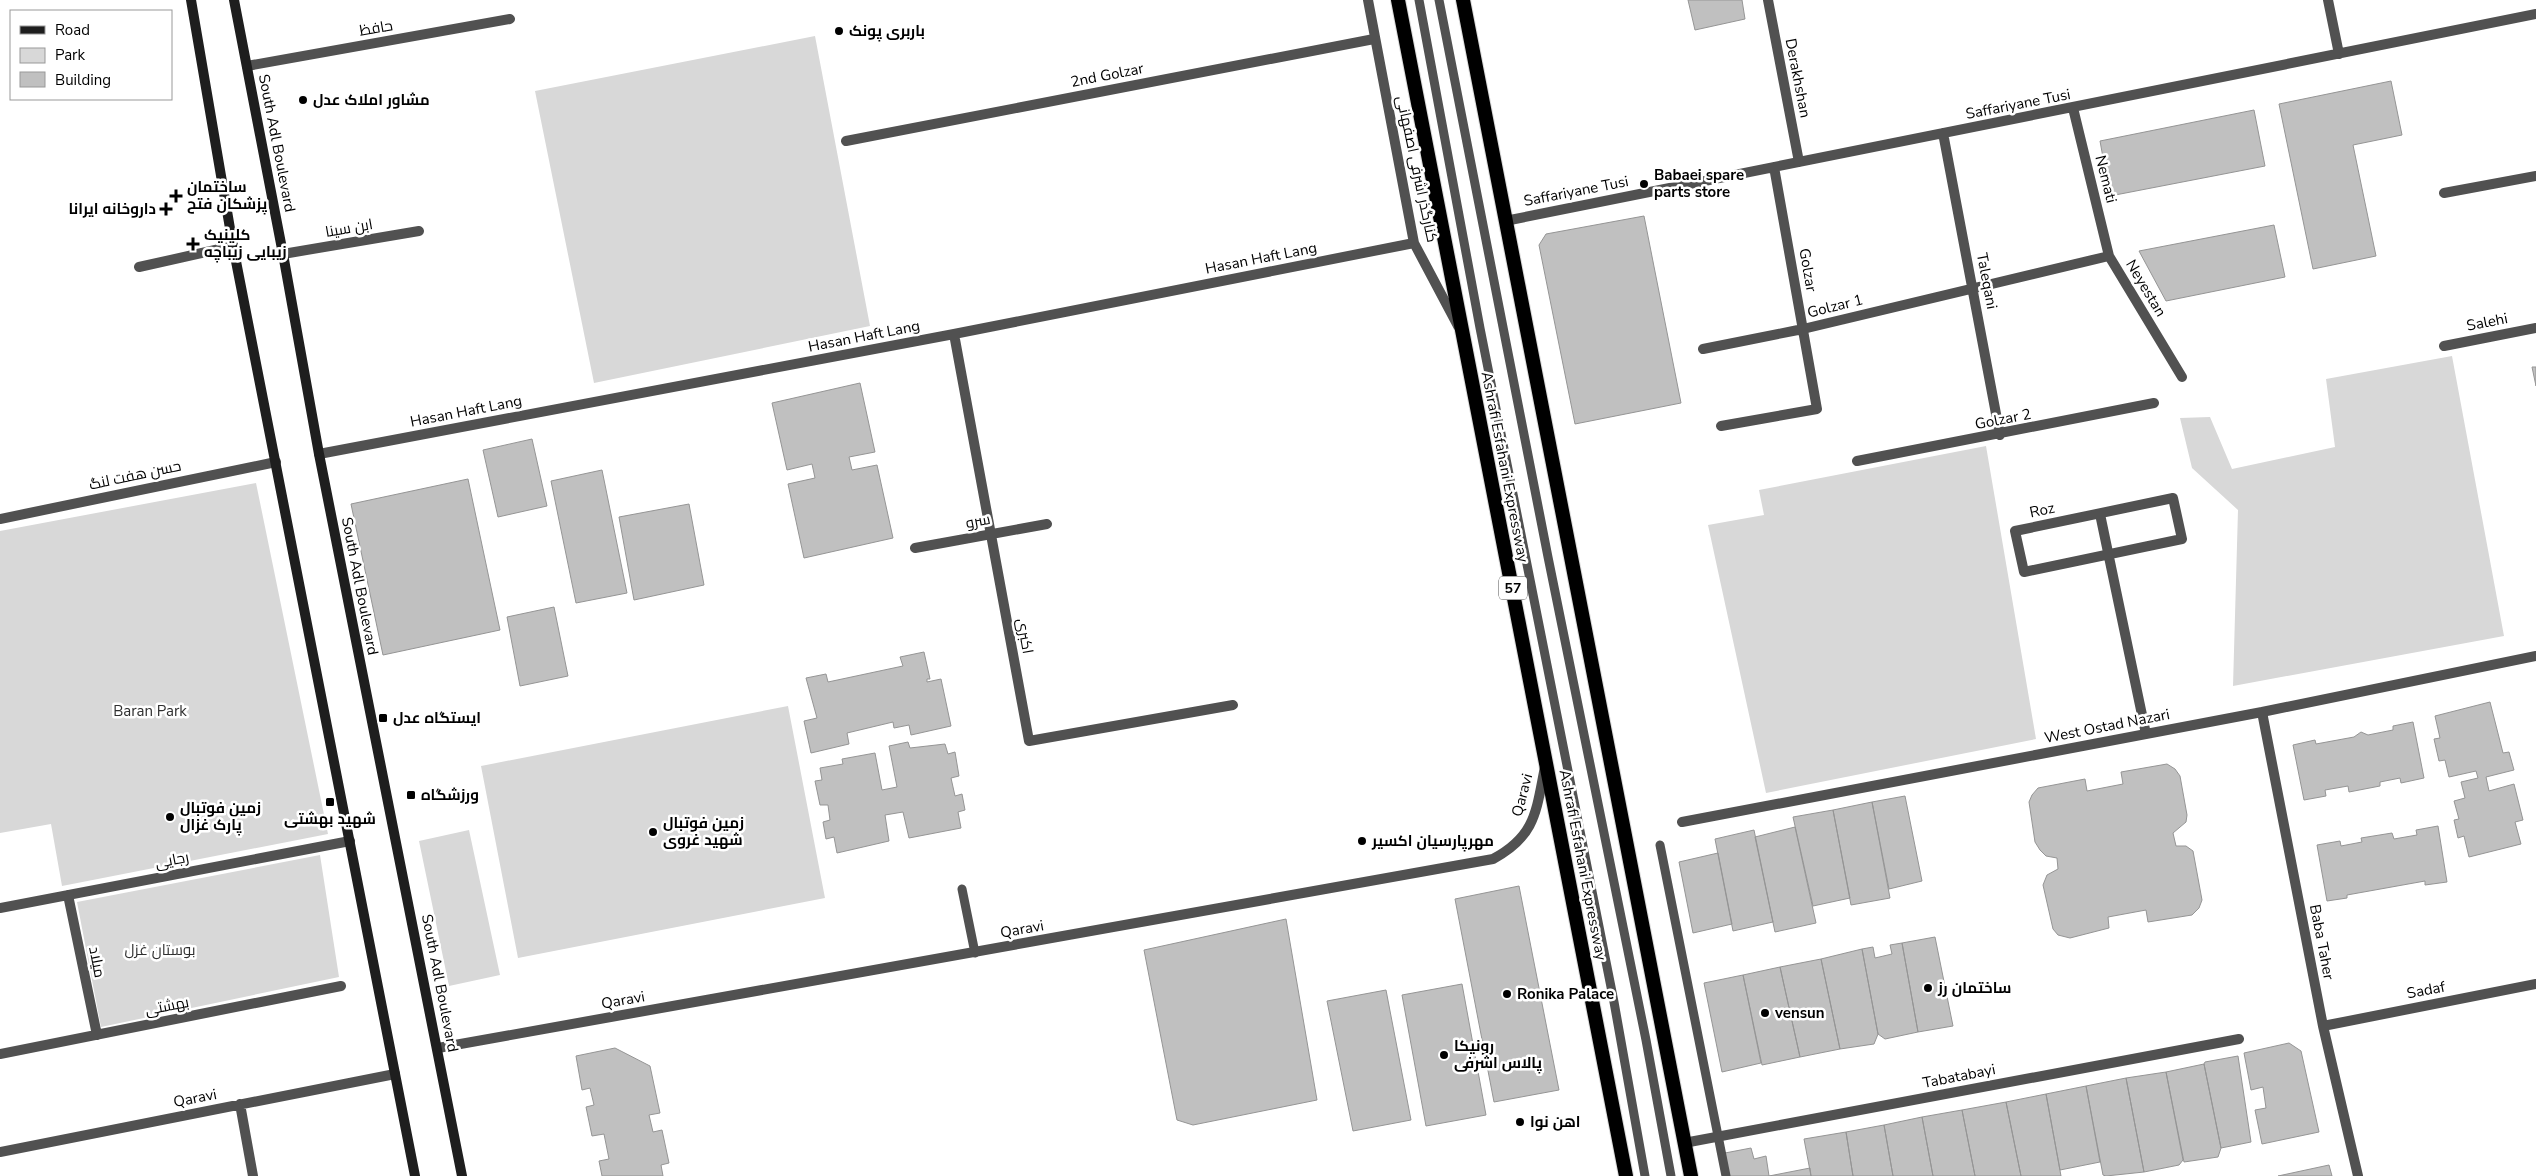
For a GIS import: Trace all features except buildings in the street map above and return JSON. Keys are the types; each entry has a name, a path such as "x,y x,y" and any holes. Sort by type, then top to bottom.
{"highway":[{"name":"Ashrafi Esfahani Expressway","path":"1398,0 1626,1176"},
{"path":"1463,0 1690,1176"}],"main road":[{"path":"191,0 233,246 415,1176"},
{"name":"South Adl Boulevard","path":"234,0 319,454 462,1176"}],"street":[{"name":"کنارگذر اشرفی اصفهانی","path":"1368,0 1414,242 1463,334"},
{"name":"Derakhshan","path":"1768,0 1799,162"},
{"path":"2328,0 2339,54"},
{"name":"Saffariyane Tusi","path":"1505,221 2536,14"},
{"name":"حافظ","path":"247,66 510,19"},
{"name":"2nd Golzar","path":"846,141 1374,39"},
{"name":"Nemati","path":"2073,108 2110,256"},
{"name":"Taleqani","path":"1943,133 1974,287 2000,435"},
{"name":"Golzar","path":"1721,426 1817,409 1774,167"},
{"path":"2444,193 2536,176"},
{"name":"ابن سینا","path":"283,254 419,231"},
{"name":"Hasan Haft Lang","path":"319,454 954,334 1414,242"},
{"path":"138,267 233,246"},
{"name":"Neyestan","path":"1974,287 2110,256 2182,377"},
{"name":"Golzar 1","path":"1703,349 1803,329 1974,287"},
{"name":"Salehi","path":"2444,346 2536,328"},
{"name":"اکبری","path":"954,334 1030,741 1233,705"},
{"name":"Golzar 2","path":"1857,461 2154,404"},
{"name":"حسن هفت لنگ","path":"0,518 276,462"},
{"name":"Roz","path":"2173,498 2182,539 2108,554 2024,572 2015,531 2173,498"},
{"path":"2100,514 2146,734"},
{"name":"سرو","path":"915,548 1047,524"},
{"name":"West Ostad Nazari","path":"1682,822 2262,712 2536,656"},
{"name":"Baba Taher","path":"2262,712 2323,1026 2358,1176"},
{"name":"Qaravi","path":"438,1048 1493,859 1516,846 1528,831 1537,805 1546,760"},
{"name":"رجایی","path":"0,908 350,842"},
{"name":"میلاد","path":"68,895 97,1035"},
{"name":"Sadaf","path":"2323,1026 2536,984"},
{"name":"بهشتی","path":"0,1054 341,986"},
{"name":"Tabatabayi","path":"1684,1143 2239,1039"},
{"name":"Qaravi","path":"0,1152 395,1074"},
{"path":"240,1104 253,1176"}],"lane":[{"path":"1419,0 1480,328 1612,992 1645,1176"},
{"path":"1439,0 1550,567 1646,1040 1671,1176"},
{"path":"1660,845 1720,1136 1726,1176"},
{"path":"962,889 975,953"}],"green space":[{"path":"815,36 870,326 594,383 535,91"},
{"path":"2452,356 2504,636 2233,686 2238,510 2192,468 2180,418 2210,417 2232,469 2335,447 2326,379"},
{"path":"1986,446 2036,739 1766,793 1708,525 1764,515 1759,490"},
{"name":"Baran Park","path":"256,483 328,834 62,886 51,824 0,833 0,531"},
{"name":"زمین فوتبال شهید غروی","path":"788,706 825,898 518,958 481,766"},
{"path":"469,830 500,975 449,986 419,841"},
{"name":"بوستان غزل","path":"320,855 339,977 101,1027 77,902"}],"place":[{"name":"باربری پونک","path":"839,31"},
{"name":"مشاور املاک عدل","path":"303,100"},
{"name":"Babaei spare parts store","path":"1644,184"},
{"name":"ساختمان پزشکان فتح","path":"176,196"},
{"name":"داروخانه ایرانا","path":"166,209"},
{"name":"کلینیک زیبایی زیباچه","path":"193,244"},
{"name":"ایستگاه عدل","path":"383,718"},
{"name":"ورزشگاه","path":"411,795"},
{"name":"شهید بهشتی","path":"330,802"},
{"name":"زمین فوتبال پارک غزال","path":"170,817"},
{"name":"زمین فوتبال شهید غروی","path":"653,832"},
{"name":"مهرپارسیان اکسیر","path":"1362,841"},
{"name":"ساختمان رز","path":"1928,988"},
{"name":"Ronika Palace","path":"1507,994"},
{"name":"vensun","path":"1765,1013"},
{"name":"رونیکا پالاس اشرفی","path":"1444,1055"},
{"name":"اهن نوا","path":"1520,1122"}]}
